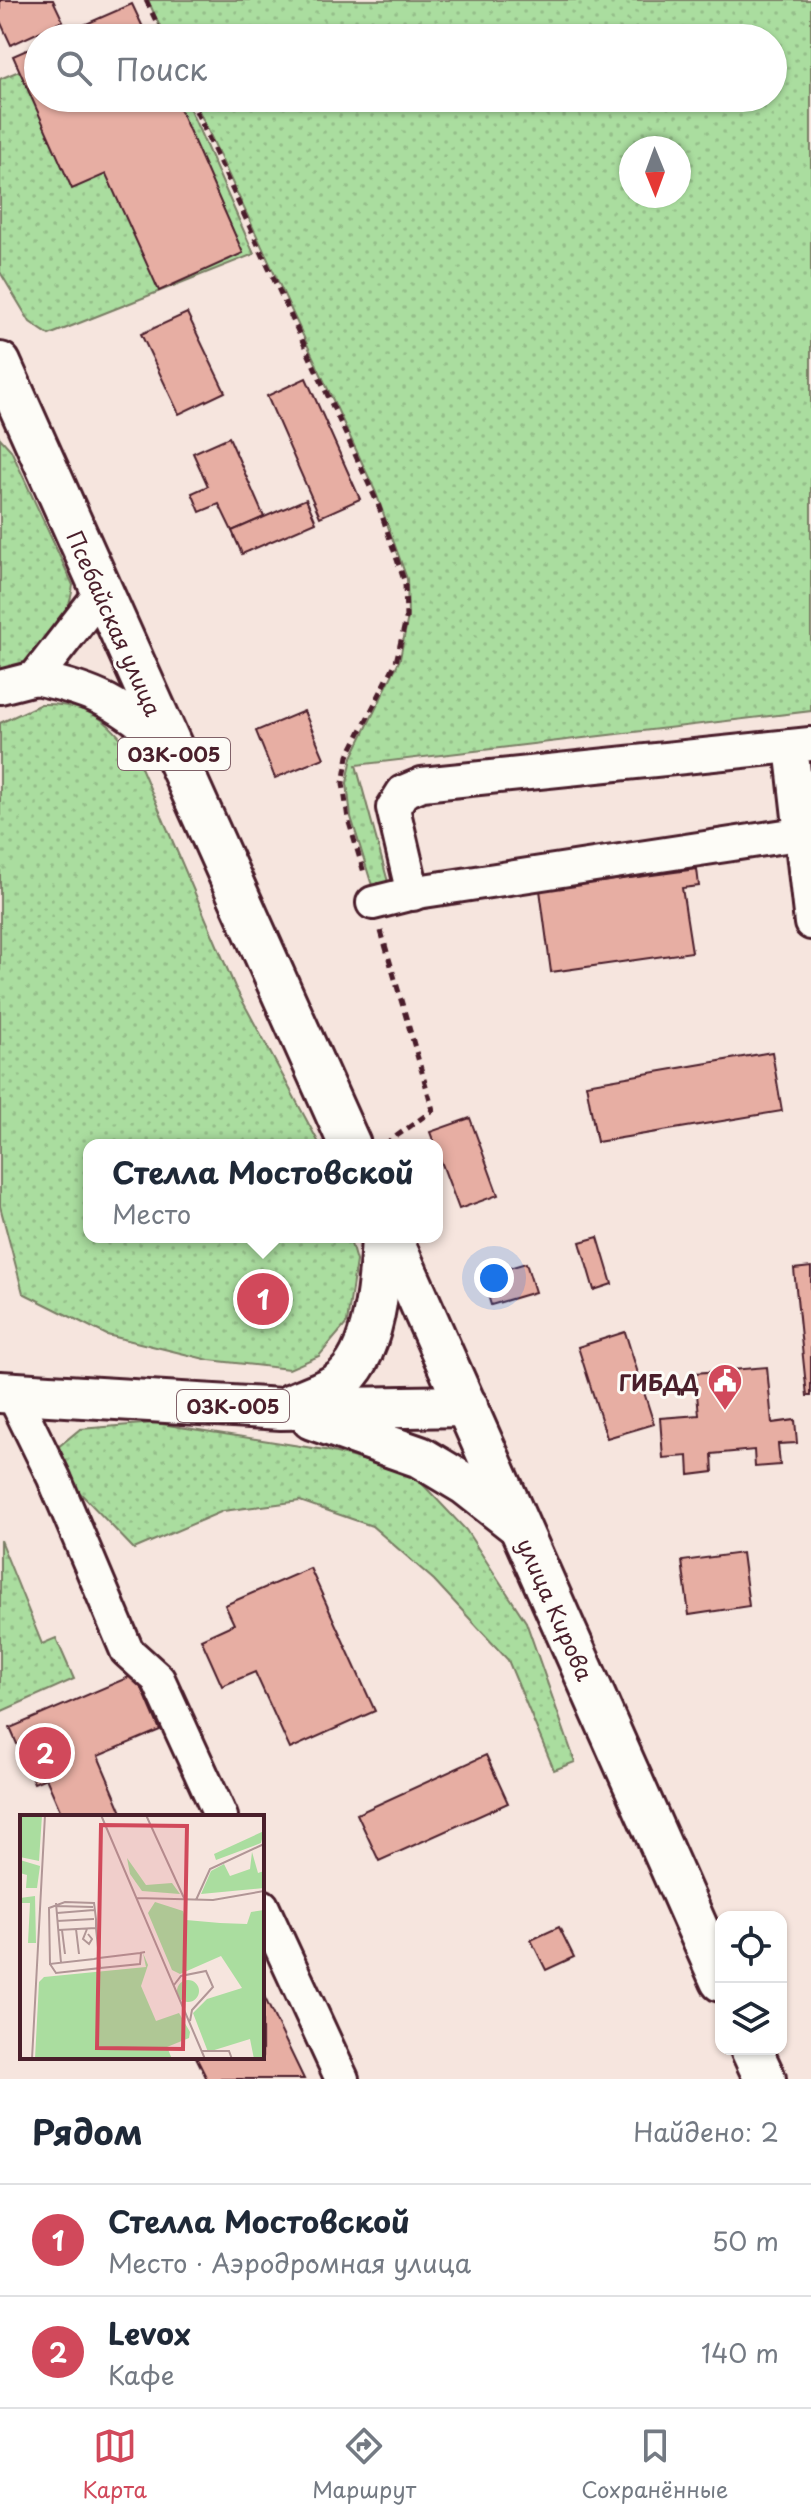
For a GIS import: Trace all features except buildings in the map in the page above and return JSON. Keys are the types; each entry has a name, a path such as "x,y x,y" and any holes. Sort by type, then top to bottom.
{"main road":[{"name":"Псебайская улица","path":"0,363 14,421 101,593 347,1139"},
{"name":"03К-005","path":"281,1409 340,1382 369,1340 379,1283 382,1243"},
{"name":"улица Кирова","path":"394,1243 715,1967"},
{"name":"03К-005","path":"6,1392 281,1409 467,1406"},
{"path":"281,1409 420,1457 465,1484 520,1527"},
{"path":"754,2055 765,2079"}],"lane":[{"path":"35,678 101,593"},
{"path":"0,687 35,678 78,687 113,701 169,745"},
{"path":"413,894 393,808 403,792 422,784 801,745 811,923"},
{"path":"373,903 413,894 807,833"},
{"path":"6,1392 54,1478 127,1651 158,1679 220,1815"},
{"path":"264,1910 342,2079"}],"path":[{"path":"146,0 157,24"},
{"path":"196,112 378,504 405,583 406,619 396,662 348,756 343,783 348,819 433,1110 392,1139"}],"green space":[{"path":"148,0 811,0 811,711 356,765 391,893 373,889 351,817 347,783 352,757 400,659 408,616 407,579 376,493 199,112 787,112 787,24 159,24"},
{"path":"24,69 24,112 191,112 254,254 49,335 30,322 0,272 0,79"},
{"path":"0,438 11,450 73,585 65,615 50,641 28,662 0,676"},
{"path":"41,704 59,705 88,712 111,727 121,738 140,765 235,987 317,1139 83,1139 83,1243 351,1243 356,1261 347,1323 319,1356 289,1369 209,1360 107,1335 23,1293 0,1206 0,723"},
{"path":"155,1423 325,1450 412,1473 466,1530 526,1622 575,1762 554,1770 508,1660 434,1580 372,1526 300,1501 223,1511 134,1549 62,1474 57,1448 80,1429"},
{"path":"0,1540 42,1644 56,1638 74,1679 0,1712"}],"place":[{"name":"Стелла Мостовской","path":"263,1299"},
{"name":"ГИБДД","path":"725,1412"},
{"name":"Levox","path":"45,1753"}]}
